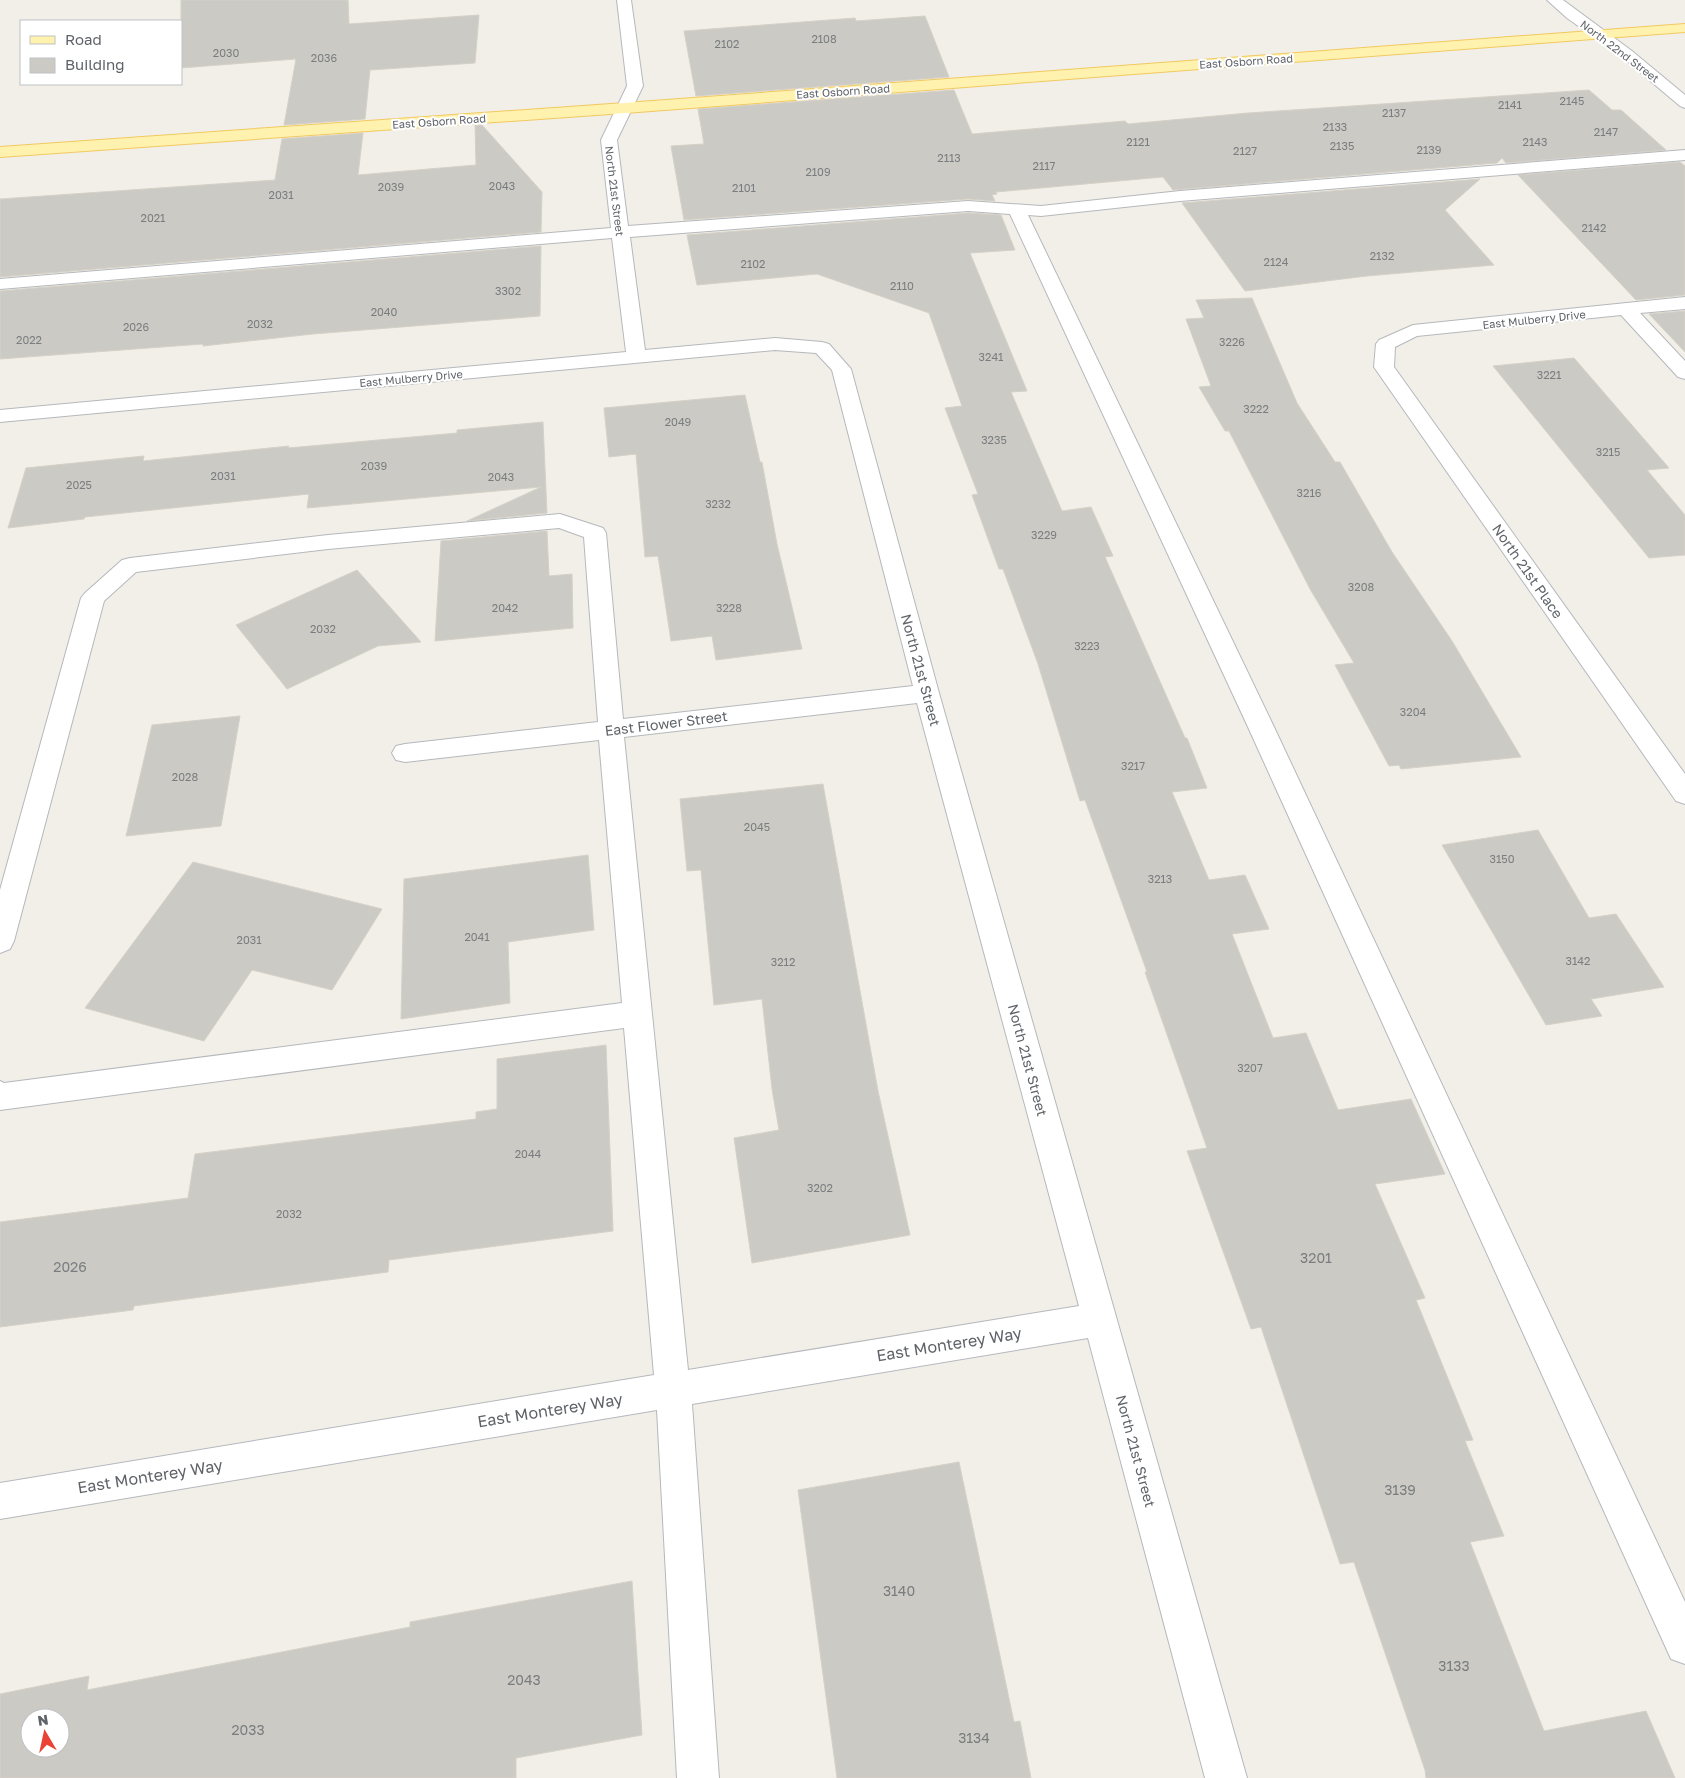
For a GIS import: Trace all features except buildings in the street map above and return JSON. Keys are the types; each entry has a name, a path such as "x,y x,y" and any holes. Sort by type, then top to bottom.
{"main road":[{"name":"East Osborn Road","path":"0,152 625,108 1685,28"}],"street":[{"name":"North 22nd Street","path":"1554,0 1626,54 1685,103"},
{"name":"North 21st Street","path":"628,1 635,86 609,140 636,357"},
{"path":"0,284 621,232 968,206 1017,210 1051,210 1180,196 1685,155"},
{"path":"1017,210 1265,736 1685,1644"},
{"name":"East Mulberry Drive","path":"1386,344 1413,331 1685,303"},
{"path":"1626,309 1685,373"},
{"name":"East Mulberry Drive","path":"0,416 775,344 822,348"},
{"name":"North 21st Place","path":"1386,344 1384,368 1685,794"},
{"name":"North 21st Street","path":"822,348 841,369 927,693 1226,1778"},
{"path":"0,941 93,598 130,565 348,540 560,521 595,533 611,729 673,1390 698,1778"},
{"name":"East Flower Street","path":"405,753 927,693"},
{"path":"0,1095 2,1097 12,1096 638,1014"},
{"name":"East Monterey Way","path":"0,1501 1100,1319"}]}
